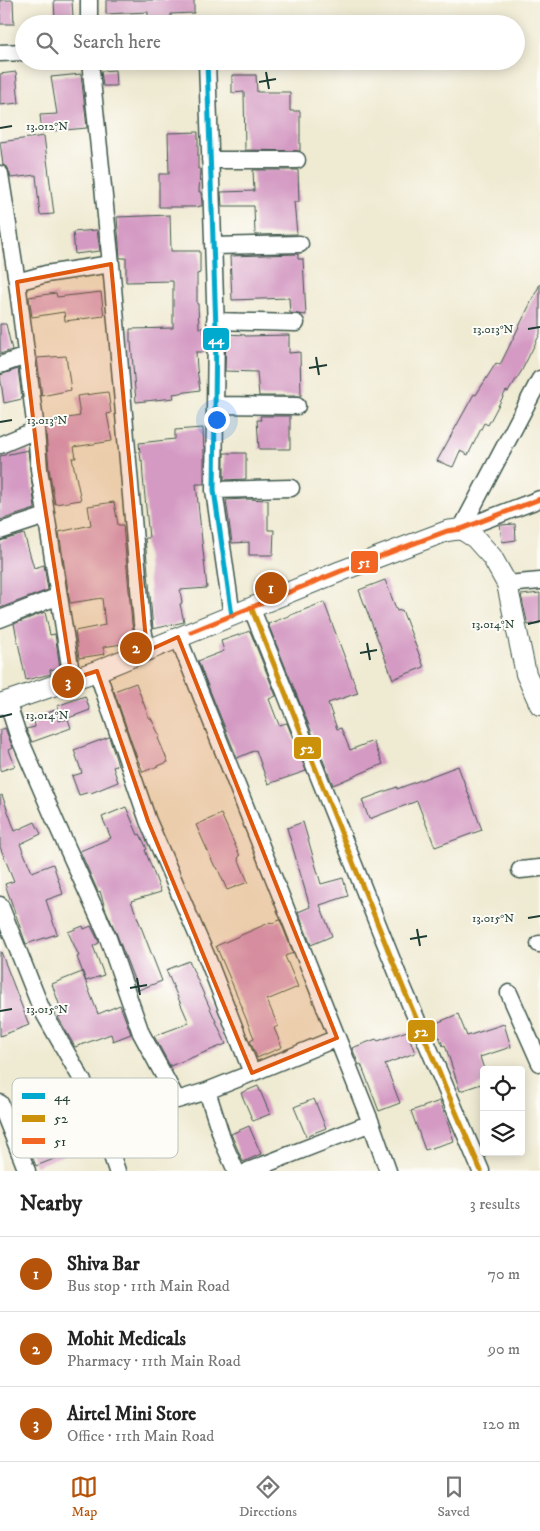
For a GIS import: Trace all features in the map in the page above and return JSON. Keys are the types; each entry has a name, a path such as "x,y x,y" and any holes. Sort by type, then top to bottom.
{"street":[{"path":"89,0 89,15"},
{"path":"0,53 15,52"},
{"path":"91,70 111,264 142,623 147,651"},
{"path":"207,70 215,321 214,490 232,616"},
{"path":"210,160 297,160"},
{"path":"0,174 2,200 17,282 36,430 39,469 72,679"},
{"path":"213,246 300,244"},
{"path":"17,282 46,274 111,264"},
{"path":"215,321 296,323"},
{"path":"0,365 26,356"},
{"path":"461,529 540,379"},
{"path":"215,404 297,406"},
{"path":"0,446 36,430"},
{"path":"214,490 291,488"},
{"path":"165,1078 141,1033 108,938 4,702 97,671 367,561 447,531 461,529 540,499"},
{"path":"0,531 46,516"},
{"path":"461,529 475,538 492,557 506,584 526,674 540,705"},
{"path":"506,584 540,581"},
{"path":"0,619 59,596"},
{"path":"251,607 402,985 481,1171"},
{"path":"178,637 371,1123 388,1171"},
{"path":"97,671 148,821 206,955 252,1073"},
{"path":"520,870 540,868"},
{"path":"0,905 41,1008 81,1078"},
{"path":"509,993 540,1063"},
{"path":"178,1100 206,1092 337,1038"},
{"path":"206,1092 224,1144 236,1171"},
{"path":"0,1103 12,1133"},
{"path":"248,1171 371,1123"},
{"path":"22,1158 27,1171"},
{"path":"113,1158 117,1171"}],"highlighted area":[{"path":"111,264 147,651 178,637 337,1038 252,1073 148,821 97,671 72,679 39,469 17,282"}],"building":[{"path":"0,0 13,0 14,24 0,24"},
{"path":"54,0 72,0 73,15 55,15"},
{"path":"106,0 194,0 194,13 171,15 148,15 148,12 106,14"},
{"path":"115,70 116,86 103,86 101,71"},
{"path":"16,72 19,103 0,105 0,74"},
{"path":"81,74 87,128 42,132 40,115 57,114 51,77"},
{"path":"232,75 256,75 257,92 290,92 290,111 300,111 300,151 245,150 244,92 232,93"},
{"path":"198,132 199,192 201,192 202,206 159,207 159,174 169,174 168,133"},
{"path":"44,136 54,214 40,215 36,175 11,178 8,168 3,165 0,142"},
{"path":"253,170 298,170 299,202 294,202 297,234 255,235 254,206 222,206 221,192 254,191"},
{"path":"170,215 171,251 200,251 200,273 197,274 197,304 199,328 203,328 204,334 206,334 206,352 196,352 200,390 173,394 174,398 136,402 130,329 173,328 173,281 126,282 126,258 120,258 117,217"},
{"path":"97,230 100,251 75,254 73,232"},
{"path":"298,254 298,259 303,259 306,315 290,313 289,298 232,300 230,256"},
{"path":"540,284 540,334 521,372 508,392 506,391 488,425 484,423 468,455 460,451 453,467 437,461 474,394 476,395 496,363 500,365"},
{"path":"101,292 104,316 65,321 64,312 32,317 29,297 56,293 57,297"},
{"path":"0,324 6,324 12,350 0,354"},
{"path":"226,334 245,336 289,335 289,353 300,352 301,396 259,396 257,372 225,371"},
{"path":"66,356 71,390 42,396 37,358"},
{"path":"18,369 22,399 4,403 0,375"},
{"path":"108,392 111,413 107,414 112,441 74,447 76,458 72,458 81,500 55,504 49,468 45,422 80,416 77,396"},
{"path":"260,416 290,416 290,449 259,449 257,420 261,420"},
{"path":"203,428 204,484 196,484 207,588 180,590 182,603 180,604 184,622 153,629 145,538 149,538 139,443 175,439 175,430"},
{"path":"28,450 35,509 0,520 0,456"},
{"path":"224,453 246,453 246,479 224,480"},
{"path":"226,500 268,500 268,530 274,530 273,555 249,555 249,542 232,543"},
{"path":"114,502 118,525 123,525 135,642 103,647 105,654 79,658 75,631 105,625 102,598 70,603 59,532 91,525 88,506"},
{"path":"515,524 516,540 502,542 500,525"},
{"path":"24,534 34,568 44,565 48,590 0,608 0,541"},
{"path":"385,580 397,611 402,610 424,667 393,679 359,590"},
{"path":"540,593 540,623 528,625 521,595"},
{"path":"324,602 358,693 328,703 337,729 341,728 350,750 373,741 383,764 333,785 268,624"},
{"path":"45,612 50,635 55,634 60,668 50,670 51,674 26,680 14,624"},
{"path":"250,631 276,696 269,699 279,725 287,723 306,771 268,784 256,750 237,758 198,661 224,651 221,641"},
{"path":"136,683 149,718 151,718 160,737 158,738 168,762 143,772 114,691"},
{"path":"85,696 90,710 63,720 68,719 71,728 32,742 26,729 35,727 34,718 55,710 59,721 62,720 57,706"},
{"path":"5,728 13,748 9,750 15,766 0,771 0,730"},
{"path":"109,737 118,765 113,767 118,782 91,793 79,795 72,776 82,773 74,750"},
{"path":"458,766 482,830 435,847 417,801 369,819 362,800"},
{"path":"2,795 15,831 35,822 41,834 20,844 32,872 53,864 63,894 46,900 57,934 26,944 5,884 14,881 0,847 0,796"},
{"path":"126,807 138,835 140,834 147,849 145,850 161,892 131,901 162,981 138,990 100,891 98,892 80,851 111,838 102,817"},
{"path":"221,814 240,856 238,858 248,882 227,890 196,825"},
{"path":"303,822 321,884 343,878 348,896 320,905 332,936 311,945 298,912 310,907 287,828"},
{"path":"280,920 293,953 285,956 298,987 267,1000 278,1026 274,1028 282,1047 257,1058 250,1040 254,1038 216,946 271,922"},
{"path":"83,926 84,929 91,926 99,942 93,946 104,975 86,981 77,957 79,956 68,932"},
{"path":"0,952 29,1025 0,1036"},
{"path":"189,961 226,1044 170,1066 154,1036 189,1023 166,970"},
{"path":"82,972 98,1014 120,1005 131,1034 113,1041 111,1034 75,1047 58,1017 63,1015 52,984"},
{"path":"458,1014 467,1036 504,1024 511,1047 480,1057 483,1066 480,1066 480,1084 460,1091 445,1045 443,1046 434,1024"},
{"path":"407,1031 415,1053 385,1064 400,1103 379,1111 361,1064 359,1065 352,1048 376,1039 378,1041"},
{"path":"258,1086 270,1114 253,1121 241,1093"},
{"path":"314,1099 326,1128 306,1136 294,1107"},
{"path":"440,1101 454,1141 425,1150 411,1111"},
{"path":"249,1126 261,1154 243,1162 231,1134"},
{"path":"33,1158 56,1158 36,1166"}],"transit line":[{"name":"44","path":"207,70 216,329 214,490 232,616"},
{"name":"51","path":"191,632 341,571 447,531 461,529 540,499"},
{"name":"52","path":"251,607 402,985 481,1171"}],"place":[{"name":"Shiva Bar","path":"271,588"},
{"name":"Mohit Medicals","path":"136,648"},
{"name":"Airtel Mini Store","path":"68,682"}]}
